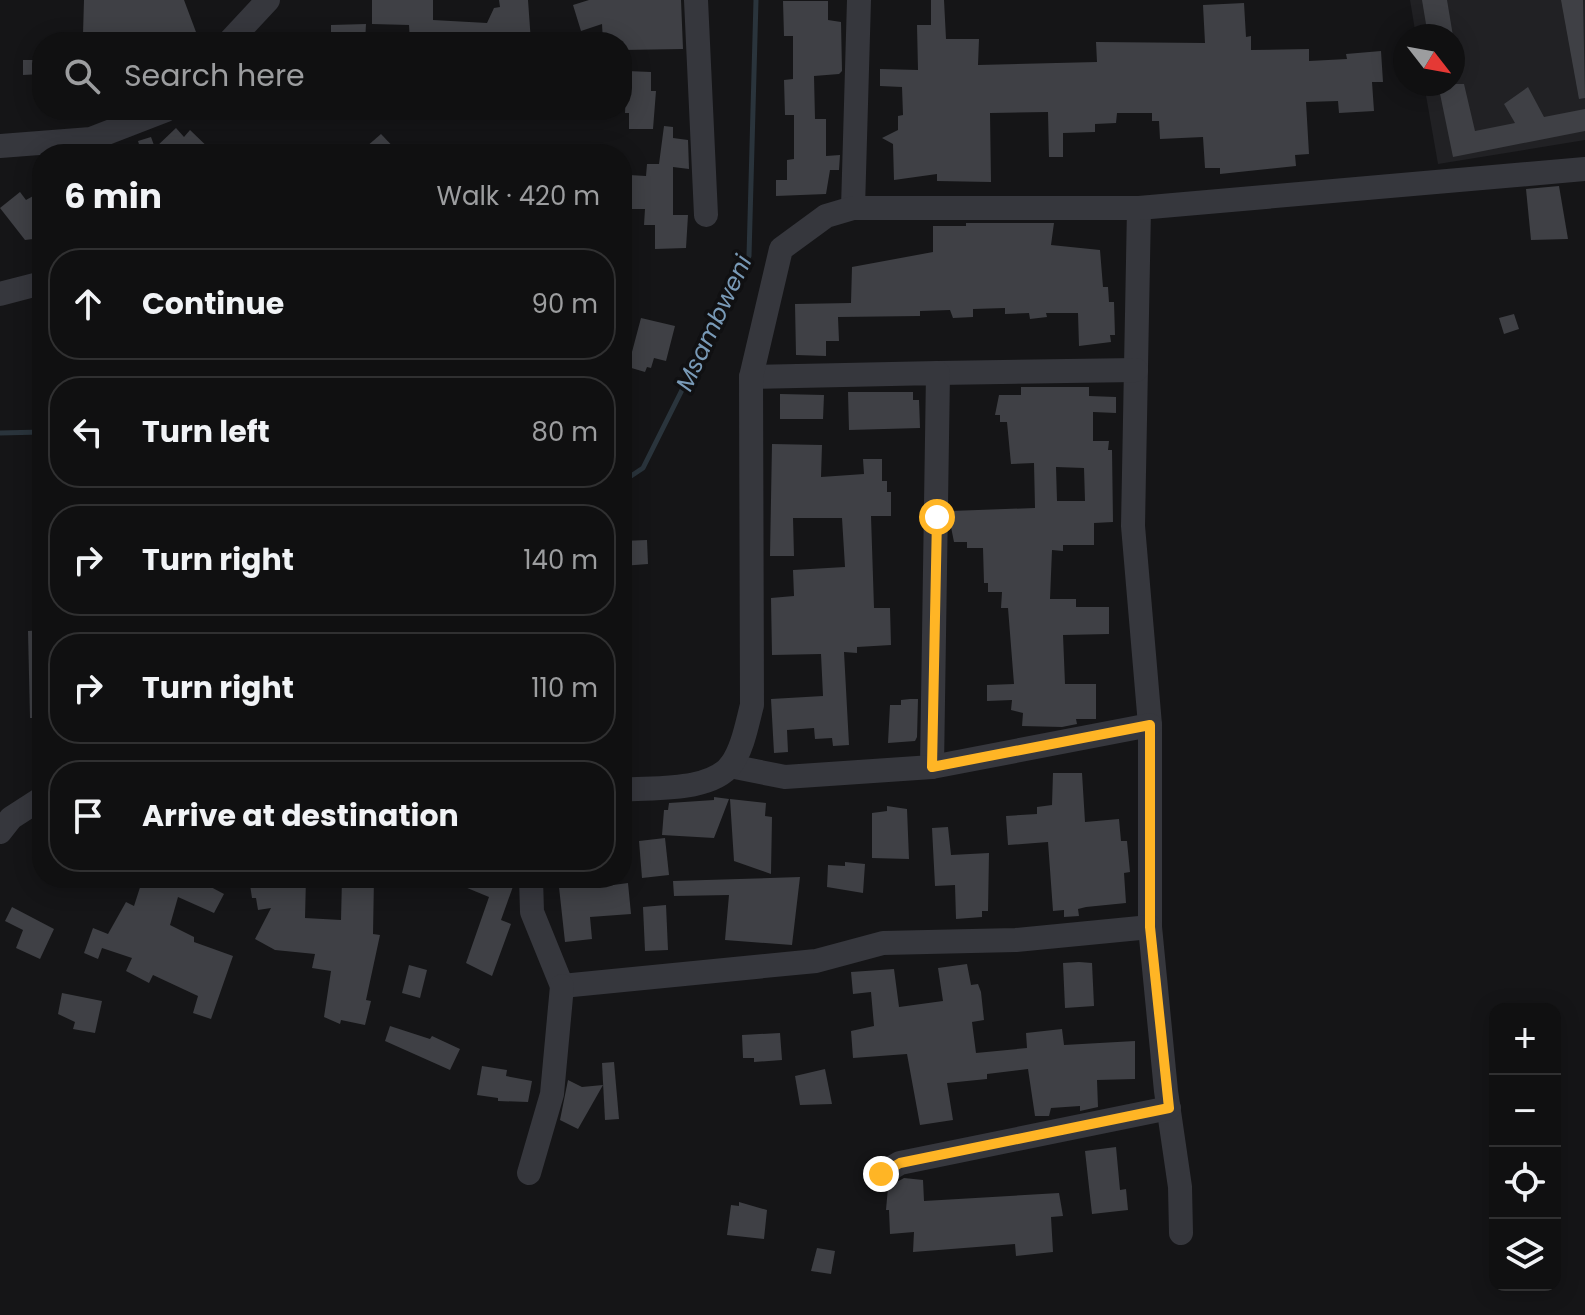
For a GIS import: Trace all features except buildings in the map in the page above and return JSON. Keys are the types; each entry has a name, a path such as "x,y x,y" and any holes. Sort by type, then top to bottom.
{"street":[{"path":"238,32 268,0"},
{"path":"696,0 706,215"},
{"path":"853,208 859,0"},
{"path":"0,146 91,139 140,120"},
{"path":"730,766 743,740 752,705 751,377 781,249 826,216 853,208 1139,208 1585,169"},
{"path":"1139,208 1133,526 1150,725 1150,927 1180,1187 1181,1233"},
{"path":"0,294 32,286"},
{"path":"751,377 1136,370"},
{"path":"932,767 938,373"},
{"path":"632,789 693,784 730,766 785,777 932,767 1150,725"},
{"path":"0,832 11,818 32,804"},
{"path":"529,1173 552,1094 562,986 532,912 531,888"},
{"path":"562,986 816,961 883,943 1016,940 1150,927"},
{"path":"881,1174 900,1163 1169,1108"}],"shaded area":[{"path":"1410,0 1585,0 1585,140 1438,164 1426,96 1465,96 1465,24 1414,24"}],"waterway":[{"name":"Msambweni","path":"632,475 643,468 749,256 756,0"},
{"path":"0,433 32,432"}],"route":[{"path":"881,1174 900,1163 1169,1108 1150,927 1150,725 932,767 937,517"}]}
